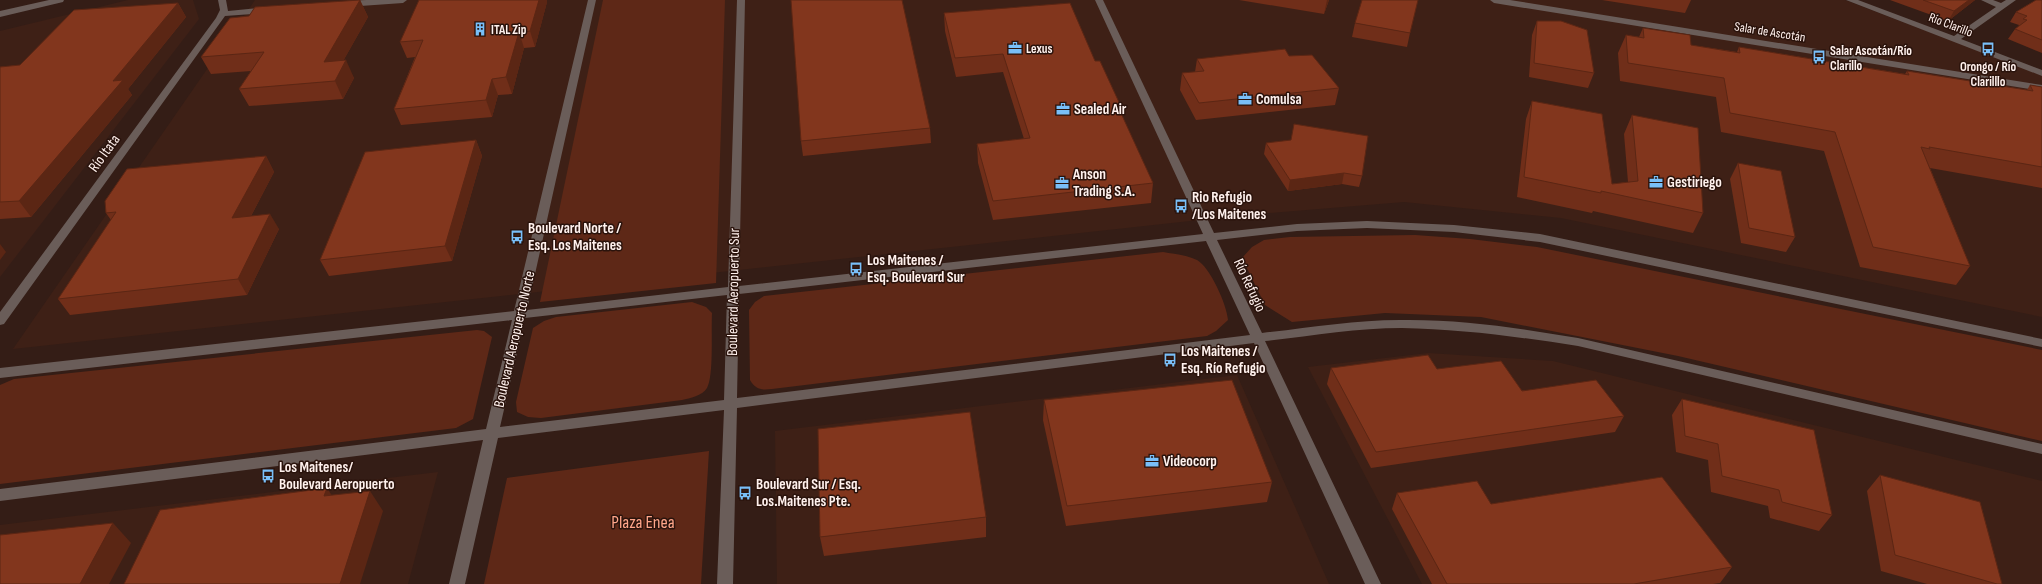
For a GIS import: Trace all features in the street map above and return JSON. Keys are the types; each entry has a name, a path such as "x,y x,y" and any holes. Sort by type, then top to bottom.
{"street":[{"path":"0,14 60,0"},
{"path":"222,0 224,6 222,14 275,10"},
{"path":"337,5 403,0"},
{"name":"Boulevard Aeropuerto Norte","path":"457,584 592,0"},
{"name":"Boulevard Aeropuerto Sur","path":"725,584 741,0"},
{"name":"Río Refugio","path":"1099,0 1373,584"},
{"name":"Salar de Ascotán","path":"1494,0 2042,88"},
{"name":"Río Clarillo","path":"1850,0 2042,73"},
{"path":"1985,0 2003,6"},
{"path":"1954,40 2012,0"},
{"name":"Río Itata","path":"0,321 222,14"},
{"path":"0,373 520,316 1209,237 1310,227 1371,225 1497,232 1578,246 2042,343"},
{"path":"0,495 1257,338 1368,325 1402,324 1466,327 1523,333 1585,343 2042,449"}],"shaded area":[{"path":"128,0 193,0 199,19 0,277 0,31"},
{"path":"255,0 1845,0 2042,75 2042,317 1561,218 1404,202 1245,215 13,349"},
{"path":"1428,353 1553,361 2042,481 2042,584 1422,584 1308,367"},
{"path":"1237,375 1329,584 777,584 775,431"},
{"path":"438,472 408,584 0,584 0,525"}],"green space":[{"path":"603,0 725,0 716,283 540,302"},
{"path":"1415,235 1470,239 1537,247 2042,350 2042,441 1678,356 1481,317 1385,313 1292,322 1265,305 1242,258 1252,247 1264,240 1290,237"},
{"path":"1163,252 1193,258 1202,264 1207,270 1217,287 1227,313 1228,320 1216,331 1207,336 772,389 757,388 750,380 749,310 755,302 764,296"},
{"path":"692,302 706,307 712,313 711,374 707,388 702,393 682,400 541,418 528,417 517,412 516,402 533,328 544,321 556,317"},
{"path":"477,330 484,331 492,337 473,419 456,428 0,484 0,385 14,379"},
{"name":"Plaza Enea","path":"709,451 701,584 484,584 507,478"}],"building":[{"path":"360,0 324,62 346,60 335,81 239,89 264,52 201,57 230,18 249,16 255,7"},
{"path":"419,0 539,0 530,31 519,32 506,77 492,79 486,100 394,109 423,40 400,42"},
{"path":"791,0 902,0 930,128 801,141"},
{"path":"1362,0 1418,0 1410,33 1355,23"},
{"path":"1923,0 1969,0 1954,11"},
{"path":"2036,0 2042,0 2042,40 2015,29 2027,20 2023,19 2027,16 2016,12"},
{"path":"178,3 113,81 123,80 19,201 0,202 0,67 20,65 74,10"},
{"path":"1070,3 1095,61 1100,61 1123,111 1120,111 1153,183 993,201 977,144 1030,138 1003,54 955,58 944,13"},
{"path":"1537,21 1561,21 1587,30 1594,73 1534,63"},
{"path":"1643,28 1690,35 1691,45 1740,53 1739,47 1909,75 1907,71 2033,91 2030,85 2042,87 2042,167 1929,147 1930,149 1921,147 1970,266 1873,247 1835,132 1730,113 1724,78 1628,63 1626,35 1644,38"},
{"path":"1285,49 1289,56 1312,55 1339,88 1199,103 1182,73 1204,71 1197,59"},
{"path":"1532,101 1602,114 1612,184 1638,181 1632,115 1698,128 1703,213 1601,191 1601,193 1524,177"},
{"path":"1294,124 1368,136 1362,176 1344,173 1290,180 1266,143 1291,140"},
{"path":"476,140 445,246 320,260 365,152"},
{"path":"266,156 232,218 270,214 238,279 58,299 116,212 106,213 105,201 127,169"},
{"path":"1738,163 1781,171 1795,237 1749,228"},
{"path":"1428,355 1437,369 1501,361 1522,391 1596,380 1624,416 1376,452 1331,368"},
{"name":"Videocorp","path":"1232,380 1272,482 1067,506 1044,400"},
{"path":"1682,399 1814,430 1832,515 1782,502 1779,490 1722,476 1718,444 1685,436"},
{"path":"970,412 986,517 820,537 818,429"},
{"path":"1880,475 1980,502 2002,584 1997,584 1895,555"},
{"path":"1662,477 1732,567 1634,584 1447,584 1397,493 1477,481 1491,504"},
{"path":"327,488 324,496 370,491 340,584 124,584 160,510"},
{"path":"113,523 80,584 0,584 0,535"}],"place":[{"name":"ITAL Zip","path":"480,29"},
{"name":"Lexus","path":"1015,48"},
{"name":"Orongo / Río Clarilllo","path":"1988,49"},
{"name":"Salar Ascotán/Río Clarillo","path":"1819,57"},
{"name":"Comulsa","path":"1245,99"},
{"name":"Sealed Air","path":"1063,109"},
{"name":"Gestiriego","path":"1656,182"},
{"name":"Anson Trading S.A.","path":"1062,183"},
{"name":"Rio Refugio /Los Maitenes","path":"1181,206"},
{"name":"Boulevard Norte / Esq. Los Maitenes","path":"517,237"},
{"name":"Los Maitenes / Esq. Boulevard Sur","path":"856,269"},
{"name":"Los Maitenes / Esq. Río Refugio","path":"1170,360"},
{"name":"Videocorp","path":"1152,461"},
{"name":"Los Maitenes/ Boulevard Aeropuerto","path":"268,476"},
{"name":"Boulevard Sur / Esq. Los.Maitenes Pte.","path":"745,493"}]}
